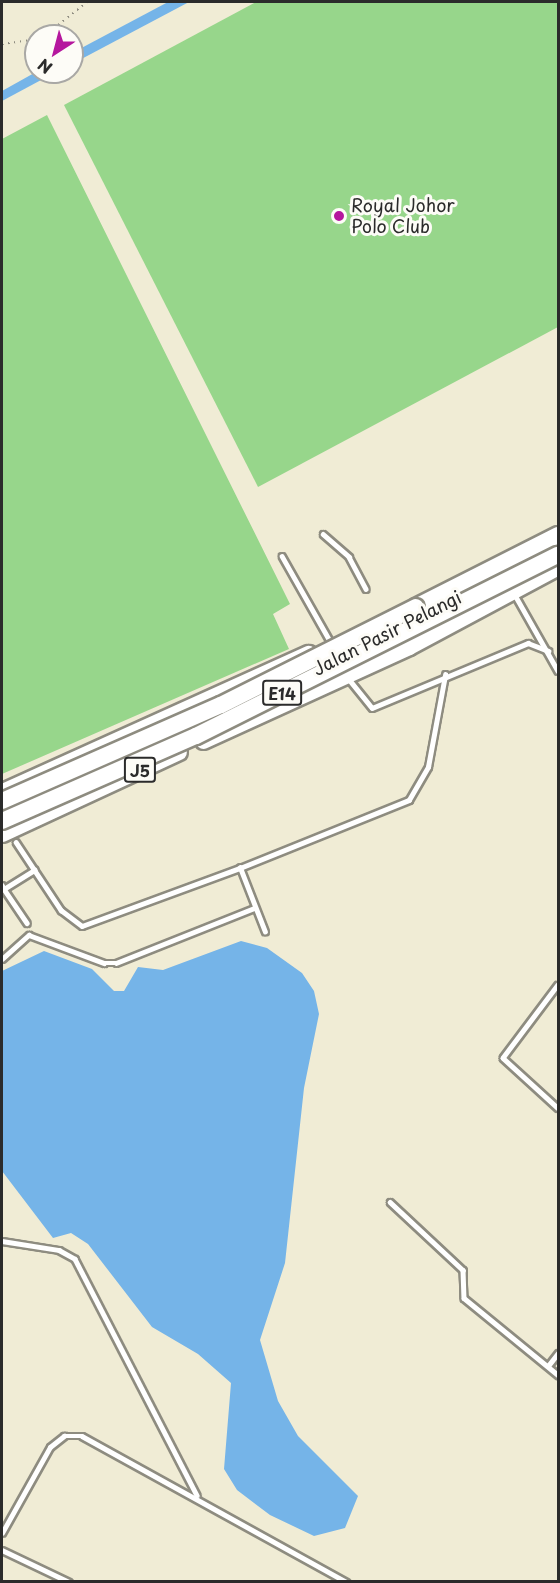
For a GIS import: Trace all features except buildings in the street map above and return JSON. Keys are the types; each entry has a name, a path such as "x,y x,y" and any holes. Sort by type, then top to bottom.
{"highway":[{"name":"E14","path":"2,801 221,705 558,535"},
{"name":"E14","path":"2,821 196,736 558,555"}],"main road":[{"name":"Jalan Pasir Pelangi","path":"2,791 330,642 558,528"},
{"name":"Jalan Pasir Pelangi","path":"2,834 347,676 558,567"}],"lane":[{"path":"323,534 349,557 366,589"},
{"path":"282,556 347,676 372,708 445,675 528,643 549,651"},
{"path":"513,590 549,651 558,671"},
{"path":"16,842 67,918 82,926 240,868 409,800 428,766 445,675"},
{"path":"240,868 265,932"},
{"path":"27,923 3,887 35,870"},
{"path":"2,959 29,935 104,963 116,963 254,908"},
{"path":"558,985 502,1058 558,1108"},
{"path":"390,1202 463,1270 464,1298 558,1374"},
{"path":"2,1241 59,1250 75,1259 197,1495"},
{"path":"548,1366 558,1353"},
{"path":"2,1533 50,1447 64,1436 82,1436 197,1495 346,1581"},
{"path":"2,1550 60,1580 69,1581"}],"path":[{"path":"59,24 87,2"},
{"path":"2,44 24,41"}],"green space":[{"name":"Royal Johor Polo Club","path":"256,2 558,2 558,327 258,487 64,105"},
{"path":"47,115 290,604 273,614 289,649 2,774 2,139"}],"water":[{"path":"168,2 189,2 84,58 84,47"},
{"path":"24,79 24,84 34,84 2,101 2,91"},
{"path":"241,941 267,948 302,973 314,991 319,1014 304,1088 285,1263 260,1340 278,1401 298,1436 358,1496 345,1528 314,1536 270,1515 237,1490 224,1469 231,1383 198,1354 152,1327 88,1244 71,1233 53,1238 2,1171 2,971 44,951 92,969 114,991 124,991 138,967 163,970"}],"place":[{"name":"Royal Johor Polo Club","path":"339,216"}]}
